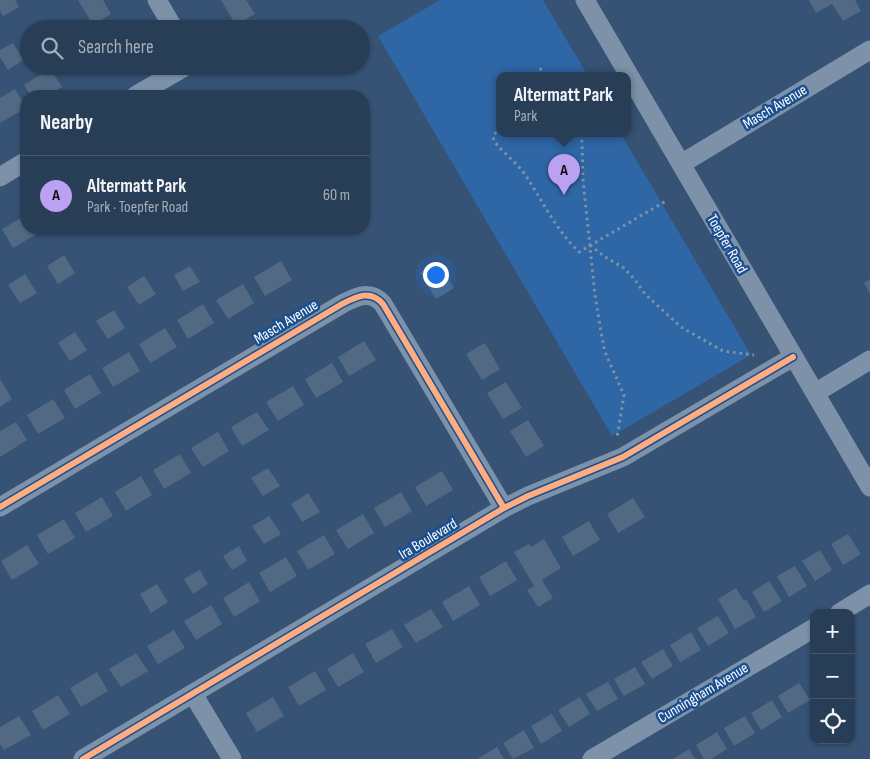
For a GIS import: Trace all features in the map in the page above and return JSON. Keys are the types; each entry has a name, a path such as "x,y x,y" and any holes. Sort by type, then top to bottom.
{"street":[{"path":"157,0 169,20"},
{"name":"Toepfer Road","path":"585,0 627,72"},
{"name":"Masch Avenue","path":"681,164 870,50"},
{"path":"145,90 171,75"},
{"name":"Toepfer Road","path":"631,79 870,487"},
{"path":"0,177 20,165"},
{"name":"Masch Avenue","path":"0,507 342,304 358,296 366,295 372,296 383,304 504,508"},
{"name":"Ira Boulevard","path":"83,759 504,508 528,496 623,457 793,357"},
{"path":"815,393 870,360"},
{"path":"846,609 870,594"},
{"name":"Cunningham Avenue","path":"592,759 810,630"},
{"path":"193,694 232,759"}],"path":[{"path":"540,68 542,72"},
{"path":"496,132 493,136 494,141 528,178 548,214 579,252 666,201"},
{"path":"580,137 595,295 605,352 624,395 617,438"},
{"path":"590,245 605,257 624,268 636,280 645,294 681,327 723,351 754,355"}],"shaded area":[{"path":"440,0 543,0 586,72 496,72 496,137 623,137 751,355 612,436 378,36"}],"building":[{"path":"0,0 15,0 19,7 3,16 0,11"},
{"path":"78,0 103,0 111,14 101,20 90,20"},
{"path":"221,0 246,0 255,14 245,20 233,20"},
{"path":"809,0 855,0 861,11 843,21 832,4 816,13"},
{"path":"13,43 20,55 20,62 8,70 0,57 0,50"},
{"path":"40,75 54,75 62,87 57,90 27,90 24,85"},
{"path":"15,89 20,98 20,111 0,123 0,98"},
{"path":"20,218 20,235 35,235 13,248 2,229"},
{"path":"64,255 75,273 58,284 47,266"},
{"path":"281,261 292,280 265,296 254,277"},
{"path":"438,262 454,288 436,299 420,273"},
{"path":"190,266 200,282 183,291 174,275"},
{"path":"25,274 37,293 20,303 8,285"},
{"path":"144,276 156,294 139,305 127,287"},
{"path":"870,279 870,294 864,283"},
{"path":"243,284 254,303 228,319 216,300"},
{"path":"203,304 214,323 188,339 177,320"},
{"path":"114,310 125,328 108,339 96,321"},
{"path":"165,328 177,347 150,363 139,344"},
{"path":"75,332 87,350 70,361 58,343"},
{"path":"364,341 376,360 349,376 338,357"},
{"path":"485,343 500,369 482,380 466,354"},
{"path":"129,352 140,371 113,387 102,368"},
{"path":"332,363 343,382 316,398 305,379"},
{"path":"90,374 101,393 75,409 64,390"},
{"path":"0,379 12,399 0,407"},
{"path":"506,382 522,408 503,419 487,393"},
{"path":"293,386 304,405 278,421 266,402"},
{"path":"53,399 65,418 38,434 27,415"},
{"path":"257,412 269,430 242,446 231,427"},
{"path":"528,420 544,446 526,457 510,431"},
{"path":"16,422 27,440 0,457 0,431"},
{"path":"218,432 229,451 203,467 191,448"},
{"path":"180,454 191,473 164,489 153,470"},
{"path":"268,468 280,486 263,496 251,478"},
{"path":"442,471 453,490 426,506 415,487"},
{"path":"141,476 152,495 126,511 115,492"},
{"path":"401,492 412,511 385,527 374,508"},
{"path":"308,493 320,512 302,522 291,504"},
{"path":"102,497 113,516 86,532 75,513"},
{"path":"633,498 645,517 618,533 607,514"},
{"path":"363,514 374,533 348,549 336,530"},
{"path":"269,516 281,534 264,544 252,526"},
{"path":"64,519 75,538 48,554 37,535"},
{"path":"589,521 600,540 573,556 562,537"},
{"path":"848,534 861,554 843,565 831,544"},
{"path":"324,535 335,554 308,570 297,551"},
{"path":"544,539 561,568 542,580 553,598 538,607 527,590 534,586 514,552 529,544 531,547"},
{"path":"27,545 39,564 12,580 1,561"},
{"path":"239,546 247,561 232,570 223,556"},
{"path":"820,550 832,570 815,581 802,561"},
{"path":"286,557 297,576 270,592 259,573"},
{"path":"506,561 517,580 490,596 479,577"},
{"path":"795,566 807,586 789,597 777,576"},
{"path":"200,570 208,584 193,594 184,579"},
{"path":"769,581 782,601 764,612 752,592"},
{"path":"249,582 260,601 234,617 223,598"},
{"path":"157,584 168,602 151,613 140,594"},
{"path":"469,586 480,605 453,621 442,602"},
{"path":"736,588 744,601 746,599 756,617 735,629 718,599"},
{"path":"211,605 222,624 196,640 184,621"},
{"path":"431,609 443,627 416,643 404,625"},
{"path":"718,616 729,633 708,646 697,628"},
{"path":"392,629 403,647 376,663 365,644"},
{"path":"174,630 185,648 158,664 147,646"},
{"path":"691,632 701,650 680,662 670,645"},
{"path":"663,649 673,666 652,679 641,662"},
{"path":"136,653 148,671 121,687 109,669"},
{"path":"353,653 364,672 338,687 327,669"},
{"path":"635,667 645,684 624,696 614,679"},
{"path":"315,671 326,690 299,706 288,687"},
{"path":"97,672 108,691 81,707 70,688"},
{"path":"608,682 618,699 597,711 586,694"},
{"path":"799,683 810,700 788,713 778,696"},
{"path":"58,695 70,714 43,730 32,711"},
{"path":"273,697 284,716 257,732 246,713"},
{"path":"580,697 590,714 569,727 558,710"},
{"path":"772,700 782,717 761,730 751,713"},
{"path":"552,714 562,731 541,744 531,726"},
{"path":"19,716 31,735 4,750 0,744 0,727"},
{"path":"745,716 755,733 734,746 724,728"},
{"path":"524,730 534,748 513,759 503,743"},
{"path":"717,732 727,749 711,759 704,759 696,745"},
{"path":"497,747 504,759 477,759"},
{"path":"689,749 695,759 673,759"}],"cycle path":[{"path":"0,507 342,304 358,297 368,296 378,299 383,304 504,508"},
{"path":"83,759 504,508 528,496 623,457 793,357"}],"place":[{"name":"Altermatt Park","path":"564,195"}]}
